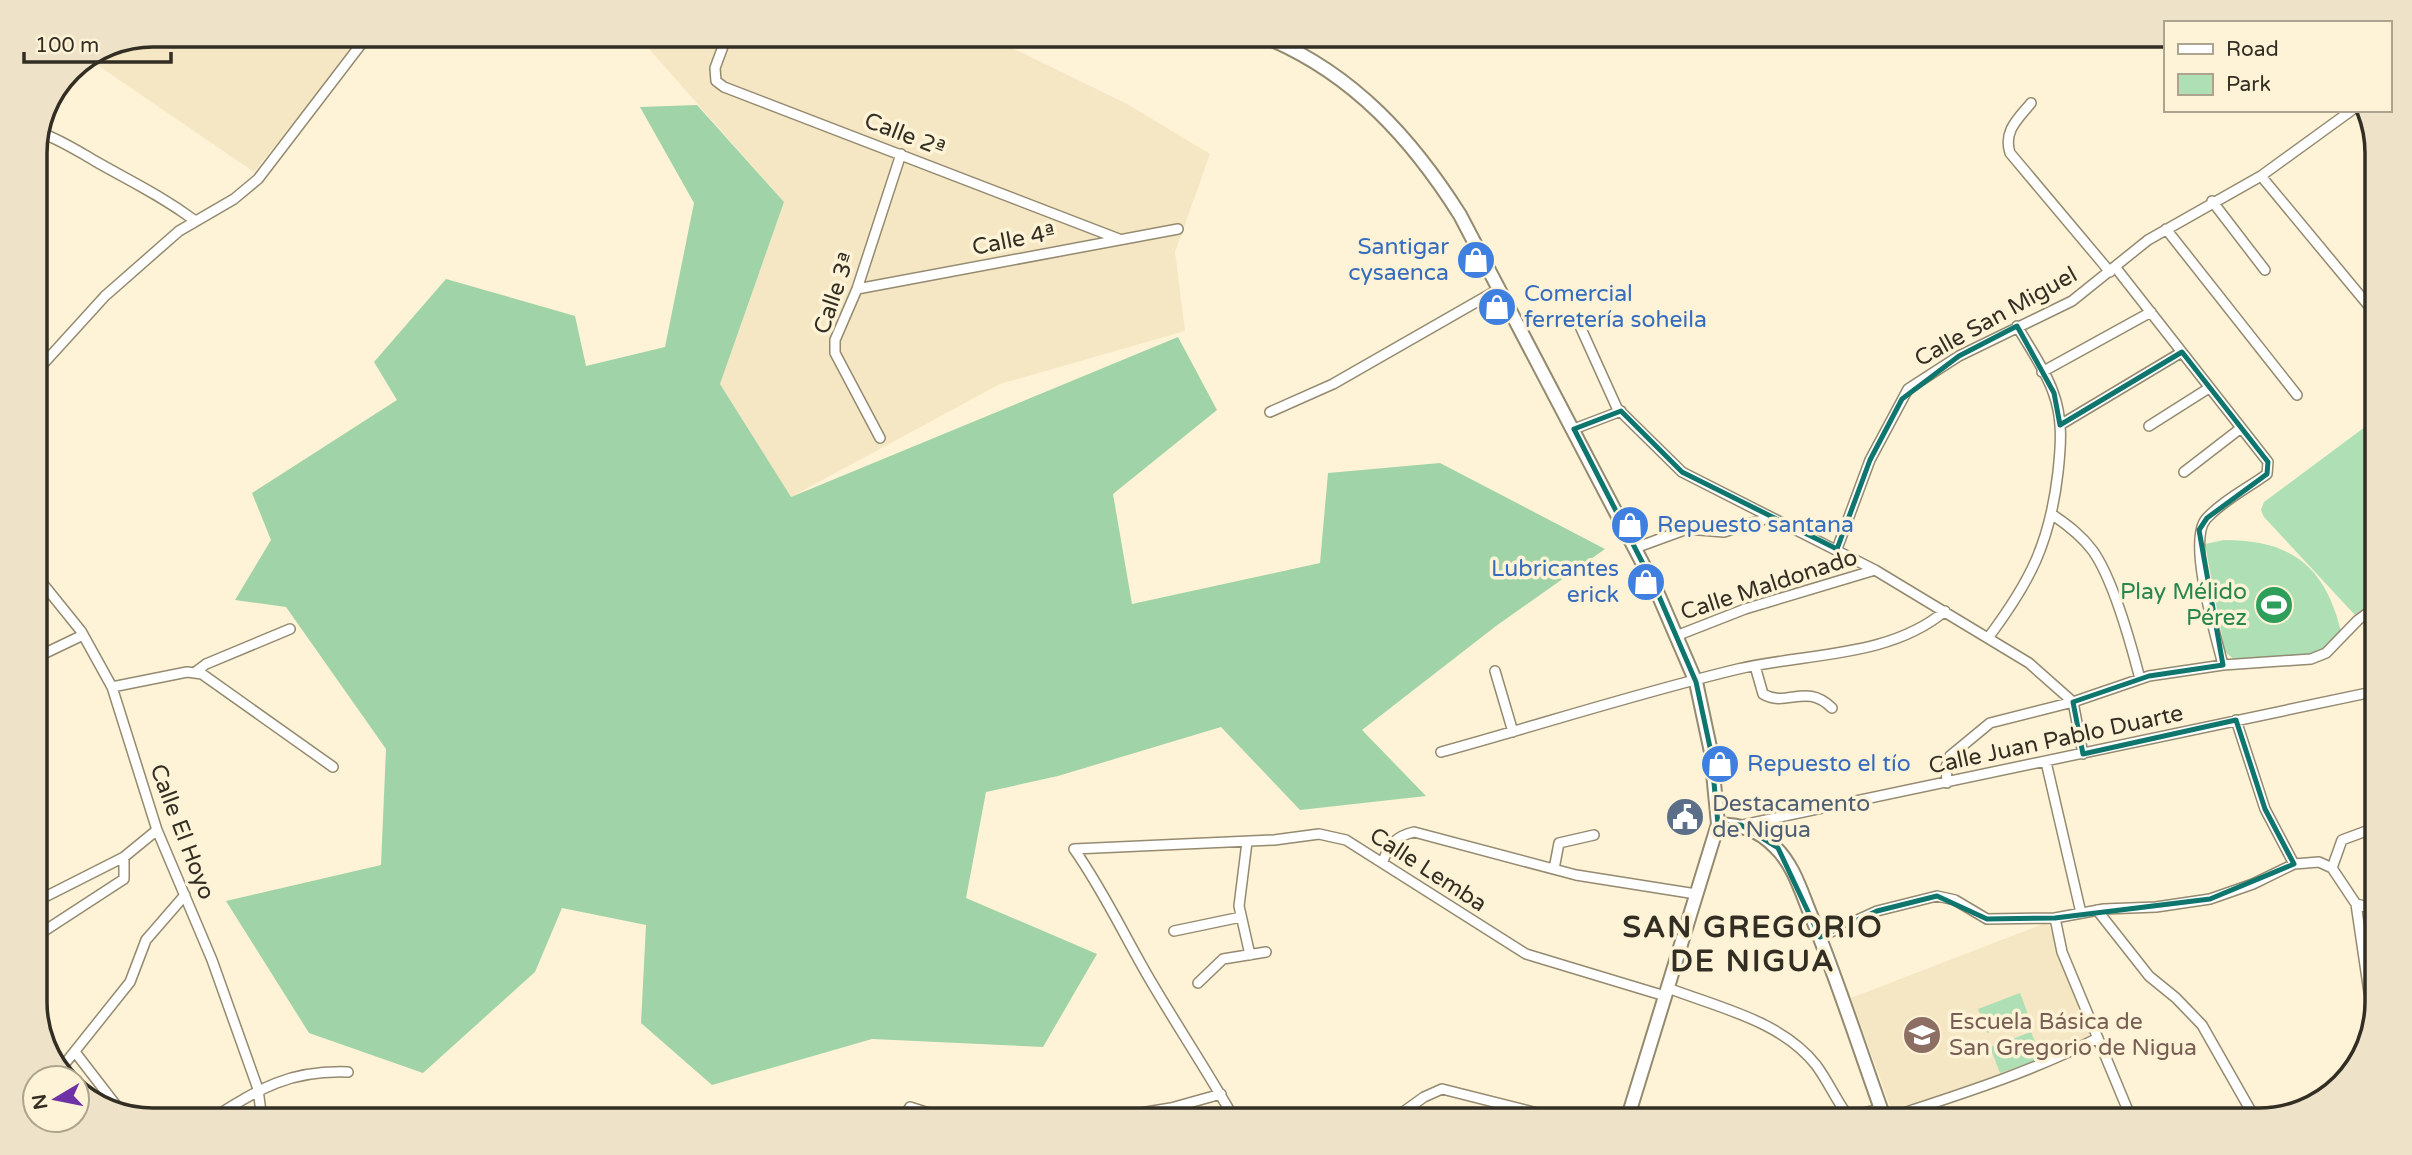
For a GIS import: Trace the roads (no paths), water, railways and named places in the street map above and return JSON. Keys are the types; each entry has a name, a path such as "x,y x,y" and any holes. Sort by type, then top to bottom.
{"street":[{"path":"47,360 105,296 194,220 234,200 258,179 359,47"},
{"name":"Calle 2ª","path":"723,47 715,68 716,81 724,87 1119,239"},
{"path":"1288,47 1338,75 1384,115 1443,187 1635,548 1696,682 1711,752 1718,824 1631,1108"},
{"path":"2031,103 2010,128 2007,136 2010,153 2151,312 2209,388 2266,456 2267,474 2207,518 2199,530 2200,554 2223,666"},
{"name":"Calle San Miguel","path":"1837,549 1870,460 1908,389 1959,356 2072,300 2148,240 2212,201 2261,176 2349,112"},
{"path":"49,136 66,142 93,160 154,191 194,220"},
{"name":"Calle 3ª","path":"880,438 835,353 835,340 857,289 901,154"},
{"path":"2261,176 2365,301"},
{"path":"2212,201 2265,270"},
{"name":"Calle 4ª","path":"857,289 1178,229"},
{"path":"2166,229 2297,395"},
{"path":"1270,412 1344,378 1499,289"},
{"path":"2042,372 2151,312"},
{"path":"1579,324 1621,411 1682,472 1837,549 2029,663 2073,702 2083,754"},
{"path":"1988,638 2018,598 2041,552 2053,515 2062,438 2053,393 2017,326"},
{"path":"2060,425 2182,352"},
{"path":"2149,426 2209,388"},
{"path":"1574,429 1621,411"},
{"path":"2184,472 2241,428"},
{"path":"2053,515 2076,531 2095,553 2131,645 2140,679"},
{"path":"1635,548 1686,529 1724,531 1771,517"},
{"name":"Calle Maldonado","path":"1676,636 1745,609 1875,570"},
{"name":"Calle El Hoyo","path":"47,590 83,635 112,687 157,830 212,960 258,1089 260,1108"},
{"path":"1441,752 1755,666 1871,646 1908,635 1926,626 1945,611"},
{"path":"1947,783 1946,767 1950,757 1990,723 2073,702 2140,679 2223,666 2311,659 2326,653 2365,615"},
{"path":"112,687 194,673 206,664 290,629"},
{"path":"47,652 83,635"},
{"path":"1755,666 1763,694 1772,699 1807,694 1822,697 1832,708"},
{"path":"1495,671 1513,732"},
{"path":"194,673 222,684 333,767"},
{"name":"Calle Juan Pablo Duarte","path":"1742,825 2365,693"},
{"path":"2236,720 2265,809 2294,864"},
{"path":"2046,762 2081,913"},
{"path":"1718,824 1742,825 1760,833 1777,848 1793,872 1820,937 1881,1108"},
{"path":"47,896 124,857 157,830"},
{"path":"2332,869 2342,840 2365,831"},
{"path":"1383,861 1389,846 1402,835 1414,832 1554,869 1696,894"},
{"name":"Calle Lemba","path":"1221,1094 1150,981 1095,878 1074,849 1247,842 1319,834 1346,840 1526,954 1667,992 1769,1027 1796,1046 1815,1064 1843,1108"},
{"path":"1554,869 1559,843 1594,835"},
{"path":"1247,842 1241,917 1250,955"},
{"path":"47,929 124,879 124,857"},
{"path":"1820,937 1877,911 1937,896 1955,900 1987,919 2055,918 2097,910 2157,907 2210,899 2253,884 2294,864 2319,862 2332,869 2356,904 2365,965"},
{"path":"66,1062 130,982 146,940 185,895"},
{"path":"2356,904 2365,906"},
{"path":"2097,910 2149,976 2176,998 2202,1025 2249,1108"},
{"path":"1174,931 1241,917"},
{"path":"2055,918 2062,952 2125,1108"},
{"path":"1198,983 1223,959 1266,952"},
{"path":"1911,1108 2007,1079 2098,1038"},
{"path":"75,1052 111,1099"},
{"path":"229,1108 258,1089 292,1075 317,1071 348,1072"},
{"path":"1409,1108 1442,1089 1517,1108"},
{"path":"1171,1108 1221,1094 1229,1108"}],"place":[{"name":"Santigar cysaenca","path":"1476,260"},
{"name":"Comercial ferretería soheila","path":"1497,307"},
{"name":"Repuesto santana","path":"1630,525"},
{"name":"Lubricantes erick","path":"1646,582"},
{"name":"Play Mélido Pérez","path":"2274,605"},
{"name":"Repuesto el tío","path":"1720,764"},
{"name":"Destacamento de Nigua","path":"1685,817"},
{"name":"Escuela Básica de San Gregorio de Nigua","path":"1922,1035"}],"district":[{"name":"SAN GREGORIO DE NIGUA","path":"1753,944"}]}
